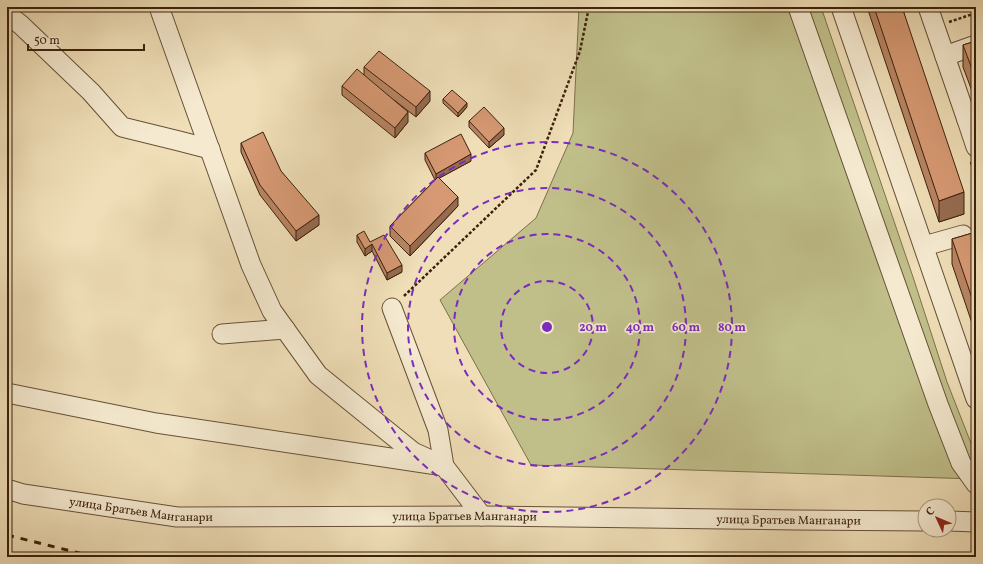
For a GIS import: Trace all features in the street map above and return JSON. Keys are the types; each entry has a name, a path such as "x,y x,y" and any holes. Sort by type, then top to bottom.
{"street":[{"path":"158,7 251,265 272,311 318,376 413,452 444,466"},
{"path":"798,7 938,404 961,463 976,484"},
{"path":"841,7 976,399"},
{"path":"928,7 945,56 971,119 976,147"},
{"path":"7,14 21,25 91,92 122,127 210,150"},
{"path":"945,56 976,45"},
{"path":"924,246 963,235"},
{"path":"392,308 438,430 444,466 482,516"},
{"path":"222,334 285,329"},
{"path":"7,393 156,423 444,466"},
{"name":"улица Братьев Манганари","path":"7,489 23,494 177,517 482,516 917,521"},
{"path":"957,521 976,522"}],"path":[{"path":"392,308 536,170 580,51 589,7"}],"shaded area":[{"path":"579,7 821,7 913,277 947,382 976,456 976,479 531,465 440,300 536,218 573,133"}],"building":[{"path":"874,7 902,7 964,192 939,201"},
{"path":"976,41 976,68 972,69 963,45"},
{"path":"379,51 430,91 416,107 364,67"},
{"path":"357,69 408,112 395,128 342,86"},
{"path":"452,90 467,103 458,113 443,99"},
{"path":"484,107 504,128 489,142 469,121"},
{"path":"263,132 281,171 319,215 296,231 260,185 241,143"},
{"path":"461,134 471,154 436,174 425,153"},
{"path":"438,177 458,197 410,246 390,226"},
{"path":"364,231 370,242 384,235 402,265 387,273 372,244 365,249 357,235"},
{"path":"976,232 976,310 952,239"}],"railway":[{"path":"7,535 95,557"}]}
